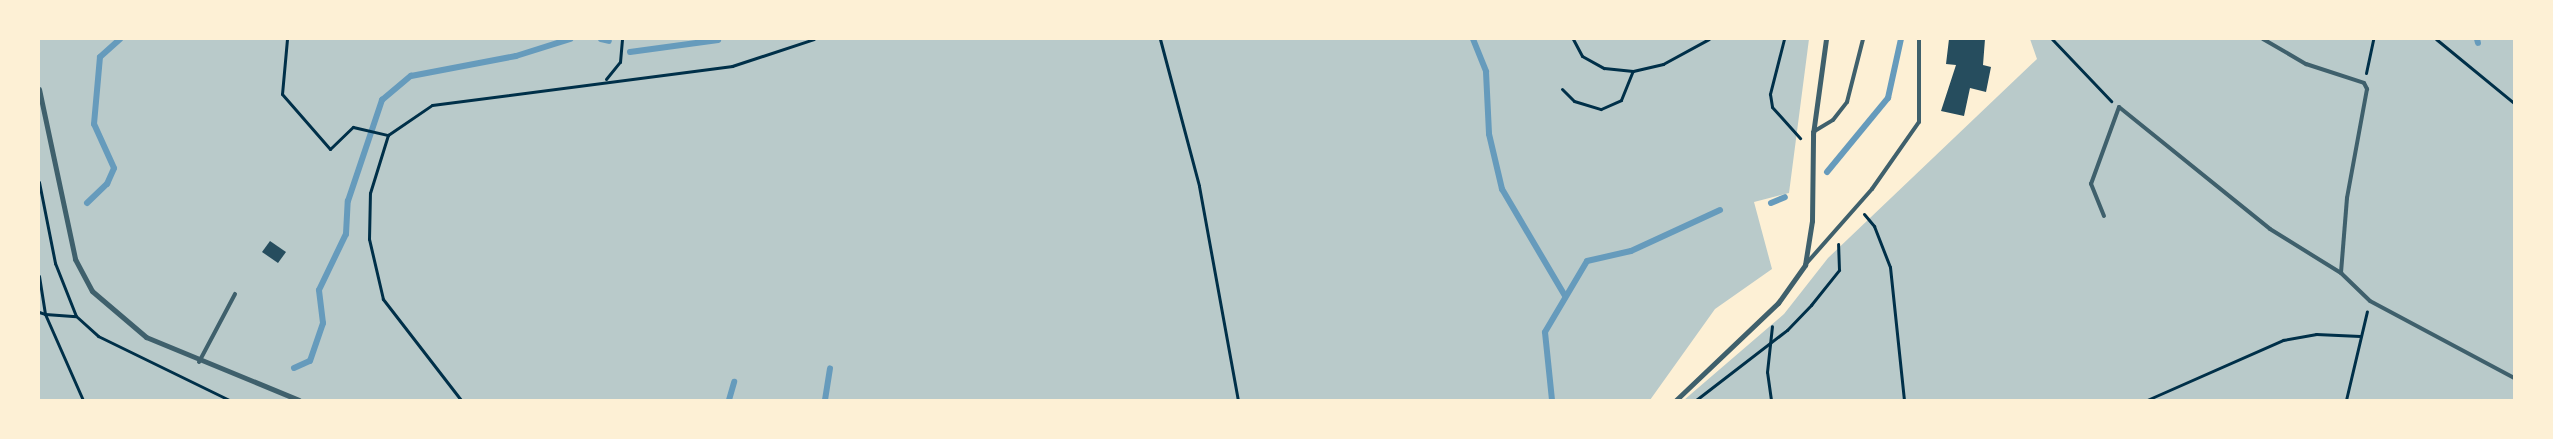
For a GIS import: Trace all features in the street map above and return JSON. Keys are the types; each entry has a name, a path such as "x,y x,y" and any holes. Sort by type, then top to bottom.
{"street":[{"path":"1676,400 1778,304 1805,266 1812,221 1811,162 1813,132 1826,39"},
{"path":"39,89 75,259 92,291 146,337 199,362 300,400"}],"lane":[{"path":"1813,132 1833,120 1847,102 1862,39"},
{"path":"1805,266 1857,206 1919,122 1919,39"},
{"path":"2263,39 2306,64 2364,83 2367,96 2348,198 2341,273"},
{"path":"2104,216 2091,184 2119,108 2270,229 2341,273 2370,301 2514,378"},
{"path":"199,362 235,294"}],"path":[{"path":"287,39 280,86 287,102 330,149 336,148 349,128 386,135"},
{"path":"606,80 620,62 622,39"},
{"path":"461,400 383,299 369,239 370,194 386,135 432,105 606,80 732,66 814,39"},
{"path":"1160,39 1199,186 1238,400"},
{"path":"1573,39 1582,56 1604,68 1633,71 1663,64 1709,39"},
{"path":"1784,39 1770,94 1772,107 1805,143 1811,162"},
{"path":"2052,39 2119,108"},
{"path":"2364,83 2374,39"},
{"path":"2436,39 2514,103"},
{"path":"1562,89 1574,101 1602,109 1621,100 1633,71"},
{"path":"1857,206 1874,226 1890,266 1904,400"},
{"path":"1696,400 1768,342 1786,330 1839,270 1835,231"},
{"path":"39,276 45,314 83,400"},
{"path":"2346,400 2370,301"},
{"path":"1771,400 1768,342 1778,304"},
{"path":"39,312 76,316"},
{"path":"2147,400 2283,340 2316,334 2360,336"}],"shaded area":[{"path":"39,39 1809,39 1789,193 1754,202 1772,269 1715,309 1650,400 39,400"},
{"path":"2030,39 2514,39 2514,400 1684,400 1784,314 1828,258 2037,59"}],"building":[{"path":"1949,39 1985,39 1983,65 1991,67 1986,92 1970,88 1964,116 1941,111 1956,65 1946,64"},
{"path":"270,241 286,252 278,263 262,252"}],"waterway":[{"path":"87,203 107,184 114,168 94,124 100,57 120,39"},
{"path":"294,368 310,361 323,323 319,290 346,234 348,201 382,100 411,76 516,56 570,39"},
{"path":"601,39 609,41"},
{"path":"1473,39 1486,72 1489,134 1502,189 1565,296"},
{"path":"1827,172 1888,98 1901,39"},
{"path":"2477,39 2478,43"},
{"path":"630,52 718,40"},
{"path":"1771,203 1785,197"},
{"path":"1552,400 1545,332 1587,261 1631,251 1720,210"},
{"path":"825,400 830,368"},
{"path":"729,400 734,382"}]}
